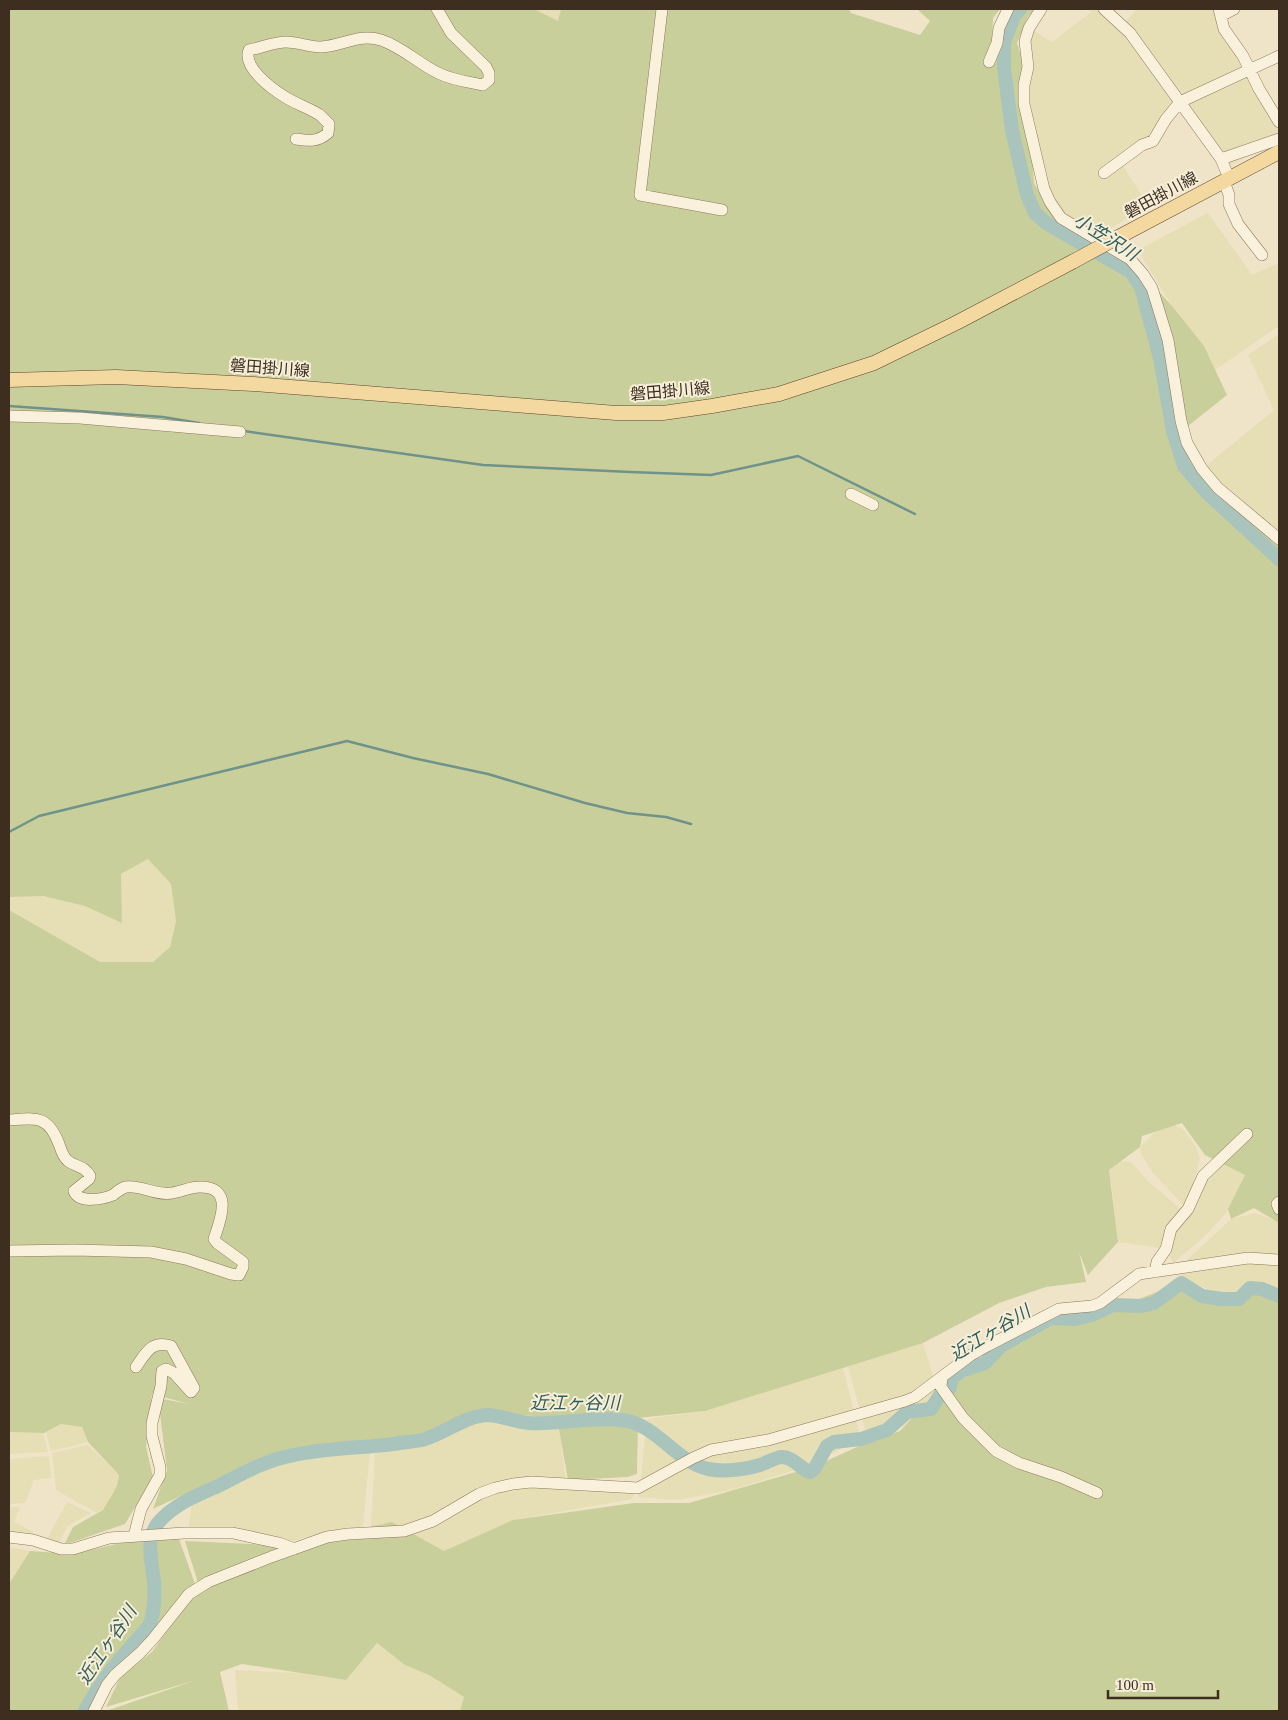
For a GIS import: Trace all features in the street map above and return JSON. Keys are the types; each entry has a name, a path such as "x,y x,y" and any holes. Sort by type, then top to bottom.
{"main road":[{"name":"磐田掛川線","path":"9,380 116,377 253,384 616,413 663,413 779,394 874,362 956,323 1279,152"}],"street":[{"path":"296,139 320,140 328,133 329,124 321,116 285,98 252,70 248,62 248,50 287,42 322,47 361,38 374,38 383,40 409,54 417,61 439,73 483,85 489,80 486,66 451,33 437,9"},
{"path":"662,9 640,195 722,210"},
{"path":"989,62 999,28 1008,9"},
{"path":"1041,9 1028,28 1025,41 1028,67 1024,85 1024,104 1044,189 1061,218 1130,259 1143,274 1152,288 1168,340 1181,421 1187,443 1202,469 1218,488 1279,538"},
{"path":"1104,9 1130,33 1221,159 1227,180 1229,204 1238,224 1262,255"},
{"path":"1234,9 1220,12 1224,29 1243,56 1259,89 1279,122"},
{"path":"1104,173 1142,145 1153,141 1180,102 1279,56"},
{"path":"1221,159 1279,139"},
{"path":"9,416 80,418 240,432"},
{"path":"851,494 873,505"},
{"path":"9,1120 35,1119 46,1122 52,1128 64,1156 69,1162 88,1171 89,1179 74,1191 81,1198 105,1197 125,1187 141,1188 159,1194 197,1187 210,1187 221,1196 222,1205 222,1216 214,1239 243,1262 243,1267 239,1275 230,1274 186,1259 151,1252 9,1251"},
{"path":"1155,1272 1156,1262 1166,1249 1171,1230 1188,1209 1203,1176 1247,1134"},
{"path":"1279,1202 1279,1209"},
{"path":"94,1711 115,1674 153,1639 189,1594 208,1582 334,1536 404,1531 433,1521 479,1494 513,1484 531,1482 638,1488 711,1450 768,1440 915,1397 971,1355 1051,1312 1060,1309 1092,1306 1100,1303 1139,1274 1248,1258 1279,1260"},
{"path":"134,1536 141,1510 160,1474 152,1436 152,1423 161,1386 162,1371 166,1369 174,1372 191,1392 194,1388 171,1346 154,1345 136,1367"},
{"path":"942,1377 941,1387 964,1418 996,1451 1019,1463 1061,1477 1097,1493"},
{"path":"9,1537 73,1549 109,1538 184,1533 233,1533 278,1543 295,1549"}],"shaded area":[{"path":"530,9 563,9 559,22"},
{"path":"1092,9 1097,9 1115,26 1125,22 1137,9 1219,9 1279,121 1279,139 1225,168 1179,100 1153,141 1120,161 1148,205 1096,238 1060,216 1044,189 1027,117 1027,74 1034,64 1029,28 1052,42 1090,13"},
{"path":"1208,213 1252,275 1279,263 1279,326 1215,370 1209,356 1172,306 1138,250"},
{"path":"1279,334 1279,538 1202,469 1274,410 1248,355"},
{"path":"148,859 171,884 176,921 170,947 153,962 106,968 9,910 9,897 43,896 85,906 122,922 121,874"},
{"path":"1170,1123 1183,1129 1195,1145 1200,1159 1192,1188 1184,1206 1153,1173 1141,1154 1140,1147 1154,1133"},
{"path":"1119,1161 1131,1162 1151,1184 1182,1210 1161,1248 1118,1242 1109,1170"},
{"path":"1222,1163 1245,1175 1235,1196 1226,1213 1204,1237 1173,1263 1168,1254 1176,1231 1198,1193"},
{"path":"1255,1213 1279,1222 1279,1262 1186,1261 1231,1219"},
{"path":"1237,1264 1279,1264 1279,1297 1250,1288 1240,1293 1213,1292 1178,1275"},
{"path":"923,1343 935,1382 943,1400 900,1428 867,1437 848,1366"},
{"path":"843,1368 861,1439 805,1467 731,1490 678,1500 638,1497 647,1419 705,1411"},
{"path":"484,1420 542,1423 559,1426 566,1484 635,1492 632,1499 513,1520 444,1551 393,1522 371,1527 375,1451 425,1443 464,1425"},
{"path":"61,1424 82,1427 88,1442 51,1451 46,1432"},
{"path":"9,1432 43,1433 48,1452 9,1454"},
{"path":"88,1445 119,1475 117,1486 104,1508 97,1513 56,1490 52,1453"},
{"path":"293,1449 370,1451 363,1526 302,1538 291,1542 188,1530 194,1489 234,1471"},
{"path":"49,1456 51,1478 34,1480 25,1503 9,1504 9,1459"},
{"path":"67,1502 91,1513 68,1526 58,1544 46,1541"},
{"path":"9,1507 20,1507 14,1522 34,1532 33,1537 9,1534"},
{"path":"9,1547 30,1551 9,1584"},
{"path":"377,1643 405,1665 429,1675 464,1697 460,1711 238,1711 235,1670 298,1673 346,1680"}],"green space":[{"path":"9,9 534,9 558,21 561,9 849,9 851,13 920,35 930,21 917,9 1000,9 993,18 991,62 1012,9 1035,9 1028,17 1017,43 1027,74 1034,183 1054,217 1121,259 1081,252 1099,259 1135,265 1172,306 1204,346 1227,395 1188,426 1178,446 1214,483 1279,535 1279,1223 1254,1208 1231,1219 1228,1209 1245,1175 1205,1155 1182,1123 1142,1136 1140,1147 1109,1170 1118,1242 1088,1275 1079,1252 1086,1282 1046,1287 999,1303 923,1343 705,1411 638,1418 637,1474 628,1477 568,1480 557,1418 478,1411 430,1434 407,1440 307,1446 208,1483 153,1509 167,1470 158,1398 189,1404 152,1394 146,1447 153,1477 125,1524 64,1545 73,1527 103,1510 117,1486 119,1475 88,1442 82,1427 61,1424 44,1433 9,1432 9,910 100,962 153,962 170,947 176,921 171,884 148,859 121,874 122,923 85,906 43,896 9,897"},
{"path":"1181,1283 1221,1303 1250,1288 1279,1297 1279,1711 460,1711 464,1697 429,1675 405,1665 377,1643 346,1680 242,1664 220,1672 229,1711 106,1711 196,1680 106,1707 121,1676 152,1652 199,1586 185,1541 293,1546 392,1522 444,1551 513,1520 634,1503 689,1503 813,1467 868,1442 900,1431 922,1410 949,1398 946,1393 961,1380 995,1361 1007,1346 1048,1325 1078,1322"},
{"path":"138,1539 179,1539 195,1584 86,1711 9,1711 9,1584 30,1551 73,1554"}],"waterway":[{"name":"小笠沢川","path":"1020,9 1014,16 1004,42 1004,68 1012,130 1027,195 1035,213 1046,223 1131,272 1141,287 1160,358 1173,431 1184,466 1206,492 1279,559"},
{"path":"9,406 163,417 199,423"},
{"path":"244,431 483,465 630,472 711,475 798,456 915,514"},
{"path":"9,832 39,816 347,741 413,758 488,774 585,803 627,813 666,817 691,824"},
{"name":"近江ヶ谷川","path":"85,1711 106,1677 149,1626 154,1598 150,1544 158,1523 170,1511 185,1502 273,1460 318,1451 422,1440 439,1434 463,1421 489,1415 529,1423 599,1419 622,1420 645,1428 685,1459 708,1469 741,1469 782,1457 790,1459 810,1472 815,1468 827,1446 834,1442 861,1439 887,1430 907,1412 931,1409 942,1392 950,1388 952,1378 962,1371 985,1363 1001,1346 1051,1318 1075,1319 1092,1315 1113,1305 1142,1306 1154,1303 1181,1283 1202,1296 1221,1299 1239,1299 1250,1288 1262,1289 1279,1296"}]}
